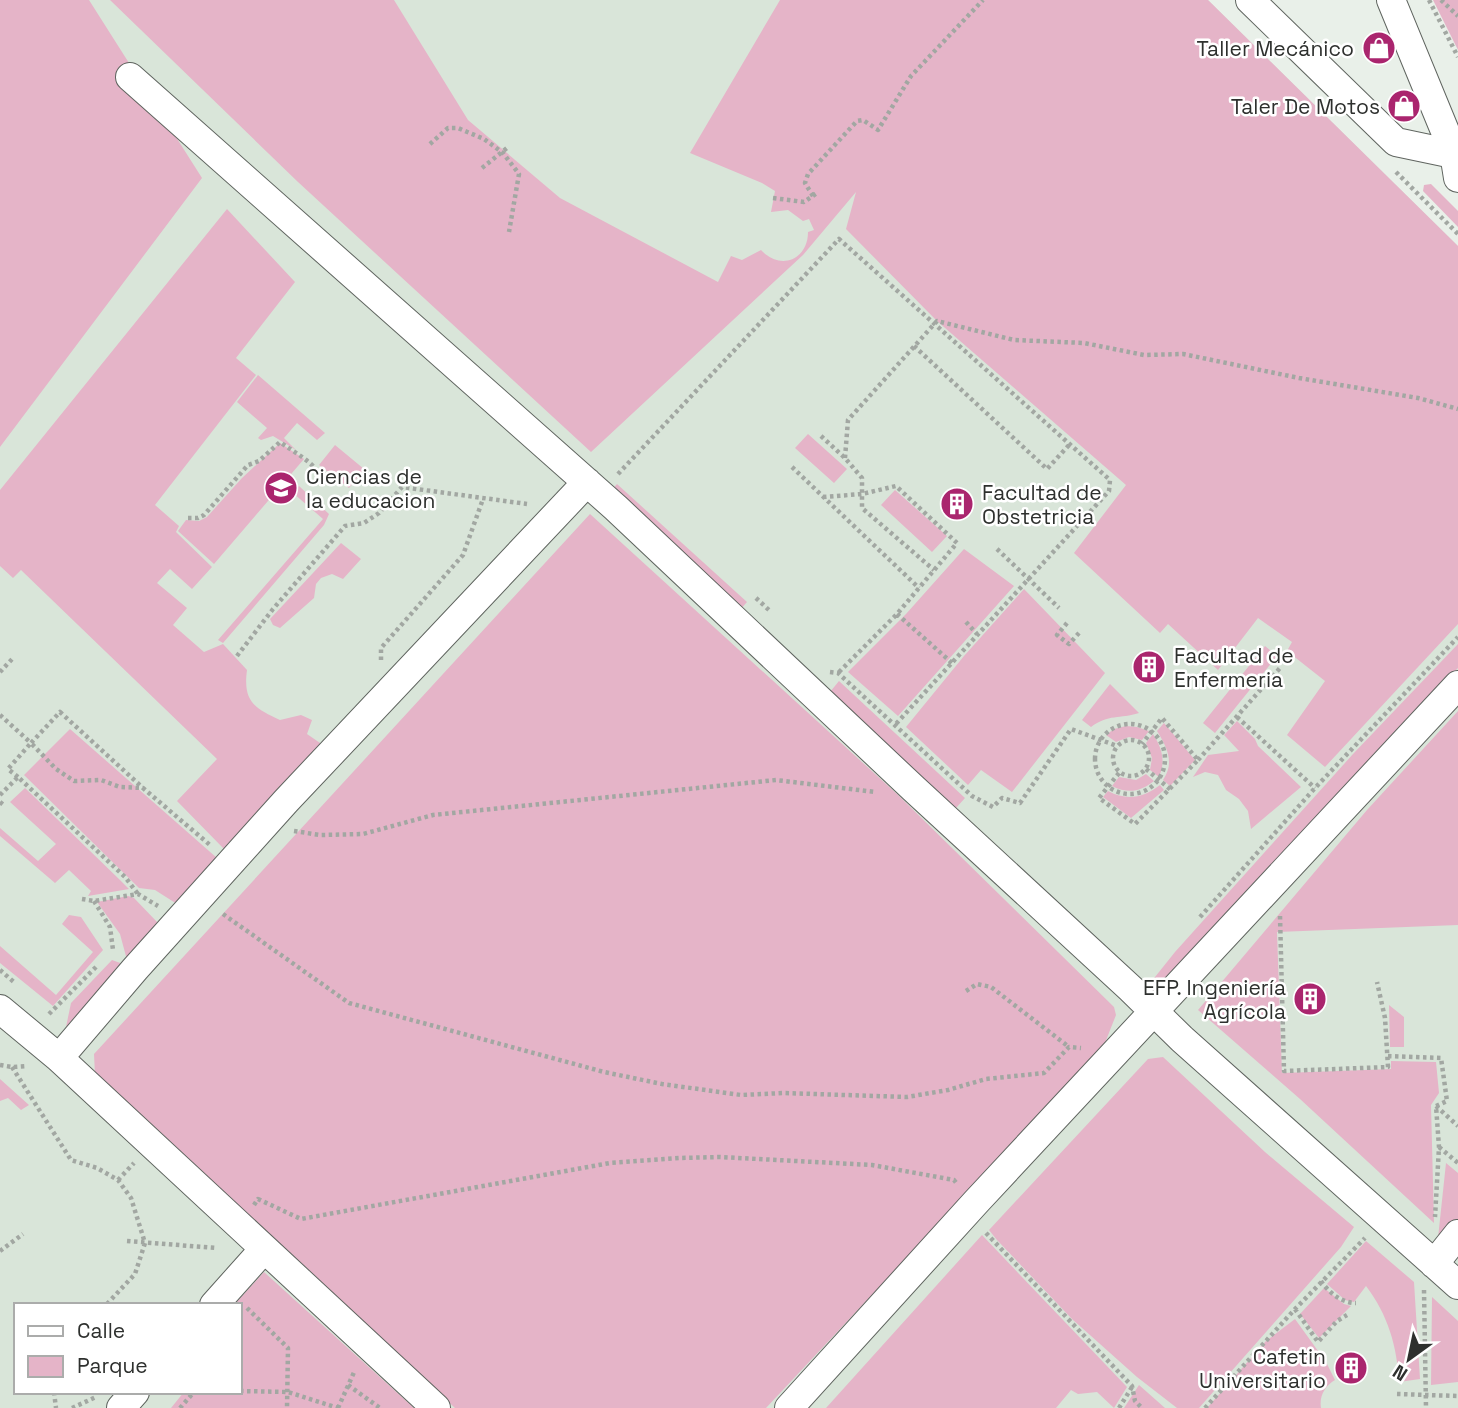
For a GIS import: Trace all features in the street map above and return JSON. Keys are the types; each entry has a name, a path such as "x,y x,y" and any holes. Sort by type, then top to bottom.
{"street":[{"path":"1250,0 1396,142 1457,162"},
{"path":"1391,0 1457,162"},
{"path":"130,77 587,482 1154,1012 1440,1259 1458,1285"},
{"path":"59,1058 135,969 268,822 587,482"},
{"path":"789,1408 982,1214 1120,1049 1458,685"},
{"path":"0,1009 59,1058 436,1408"},
{"path":"216,1303 264,1249"}],"path":[{"path":"773,198 804,202 815,195 805,183 808,174 857,121 863,120 878,130 911,76 983,0"},
{"path":"1429,0 1458,57"},
{"path":"1441,0 1458,16"},
{"path":"430,144 448,128 458,128 505,150 519,174 509,232"},
{"path":"482,169 505,150"},
{"path":"616,476 839,239 1070,444 1110,480 1109,491 895,725"},
{"path":"845,458 848,419 937,321 1014,340 1084,343 1144,355 1183,354 1298,378 1418,398 1458,409"},
{"path":"914,346 1047,469 1070,444"},
{"path":"821,436 862,478 862,508 934,570"},
{"path":"188,519 198,519 204,515 248,465 258,461 280,442 298,452 314,467"},
{"path":"792,467 919,588"},
{"path":"823,497 862,494 896,486 957,543 897,614 838,673 972,796 993,807 1002,798 1020,803 1071,729 1117,746 1129,740 1142,744 1149,757 1146,769 1135,776 1119,773 1112,760 1117,746"},
{"path":"237,656 273,609 345,526 364,523 379,513 402,487 526,505 535,497"},
{"path":"380,672 381,648 463,555 483,499"},
{"path":"997,550 1059,608"},
{"path":"897,614 951,663"},
{"path":"966,622 977,634"},
{"path":"1067,623 1057,635 1069,644 1079,633"},
{"path":"1195,923 1315,788 1458,637"},
{"path":"0,672 14,657"},
{"path":"1119,773 1099,798 1135,824 1171,790 1279,668"},
{"path":"231,865 60,712 8,769 125,877 138,894 170,912 190,909 225,914 349,1003 604,1072 696,1091 741,1095 783,1093 906,1097 948,1090 986,1079 1044,1073 1069,1047"},
{"path":"0,715 56,769 74,781 101,780 120,788 143,788"},
{"path":"1237,717 1315,788"},
{"path":"1142,744 1162,718 1198,760"},
{"path":"1126,724 1139,724 1152,731 1161,743 1165,756 1165,769 1160,780 1146,791 1135,794 1121,794 1108,787 1098,774 1095,762 1099,741 1113,727 1126,724"},
{"path":"1146,769 1171,790"},
{"path":"0,795 18,777"},
{"path":"268,822 296,832 320,835 363,834 433,815 776,780 897,794 913,788"},
{"path":"0,802 5,806"},
{"path":"82,899 94,901 138,894"},
{"path":"94,901 110,928 113,950 135,969"},
{"path":"1281,908 1284,1071 1388,1067 1385,1018 1377,982"},
{"path":"39,1006 49,1015 113,950"},
{"path":"0,970 19,988"},
{"path":"966,991 977,984 991,988 1069,1047 1120,1049"},
{"path":"1388,1056 1441,1058 1447,1101 1436,1106"},
{"path":"12,1067 71,1160 97,1168 118,1180 131,1198 145,1242 135,1274 108,1303"},
{"path":"1436,1106 1458,1126"},
{"path":"1426,1408 1425,1395 1440,1259 1434,1242 1439,1147 1436,1106"},
{"path":"1439,1147 1458,1163"},
{"path":"239,1225 258,1199 301,1219 610,1163 680,1158 720,1157 872,1165 954,1180 982,1214 983,1230 1132,1386 1135,1401 1142,1408"},
{"path":"976,1239 983,1230"},
{"path":"0,1251 23,1234"},
{"path":"1205,1408 1321,1281 1368,1235"},
{"path":"127,1241 216,1248"},
{"path":"1321,1281 1345,1303 1356,1303"},
{"path":"243,1304 288,1348 287,1408"},
{"path":"1295,1309 1318,1342 1337,1321 1347,1315"},
{"path":"242,1391 288,1392 338,1408 368,1345"},
{"path":"348,1385 380,1408"},
{"path":"1119,1408 1132,1386"},
{"path":"180,1408 192,1394"},
{"path":"1397,1394 1458,1396"},
{"path":"72,1408 121,1398"}],"shaded area":[{"path":"0,0 1208,0 1458,246 1458,1408 0,1408"}],"green space":[{"path":"0,0 89,0 202,178 0,447"},
{"path":"110,0 394,0 468,120 560,198 718,282 731,256 742,260 761,250 776,260 792,259 803,250 808,232 814,230 809,219 803,221 788,210 771,212 775,191 690,153 780,0 1208,0 1458,246 1458,624 1325,767 1287,735 1325,681 1287,651 1292,642 1258,618 1218,670 1168,624 1160,633 1074,553 1126,485 937,321 846,229 856,192 803,255 591,452 298,182"},
{"path":"1433,0 1458,0 1458,50"},
{"path":"1431,184 1458,211 1458,227 1423,191 1424,185"},
{"path":"227,209 295,282 236,358 256,375 155,505 179,526 176,532 212,567 192,589 170,569 157,583 187,608 173,625 204,652 223,644 247,670 247,689 257,707 280,720 301,715 312,720 307,734 323,745 225,850 177,801 217,759 21,570 13,578 0,566 0,490"},
{"path":"258,375 325,433 317,440 297,423 284,438 296,450 273,436 261,440 258,438 267,428 237,402"},
{"path":"808,434 847,469 834,483 795,448"},
{"path":"280,443 304,459 214,564 178,531 186,520 199,521 207,517 242,478"},
{"path":"335,445 364,469 349,488 319,465"},
{"path":"617,484 747,602 739,611 609,493"},
{"path":"299,486 329,514 324,525 223,643 218,640 323,519 293,493"},
{"path":"895,490 947,536 932,552 881,505"},
{"path":"590,514 897,794 1114,1007 1116,1015 1103,1048 766,1408 455,1408 95,1075 94,1054"},
{"path":"341,543 361,559 343,579 332,574 321,578 316,584 314,598 280,628 273,625 270,619"},
{"path":"964,549 1014,586 898,716 848,672 906,614"},
{"path":"1024,589 1105,673 1012,792 981,770 968,785 906,727"},
{"path":"1458,644 1458,668 1396,732 1178,973 1157,985 1151,982 1353,754"},
{"path":"1265,646 1277,656 1215,733 1203,723"},
{"path":"839,681 965,798 956,808 830,692"},
{"path":"1110,684 1139,713 1109,718 1091,727 1082,720"},
{"path":"1458,711 1458,925 1277,932 1282,1073 1391,1069 1391,1061 1436,1062 1439,1093 1431,1105 1434,1223 1300,1099 1198,1010 1367,810"},
{"path":"1237,721 1255,739 1258,746 1301,787 1251,829 1248,811 1239,799 1226,790 1218,775 1205,772 1193,777 1208,755 1239,751 1224,735"},
{"path":"1164,723 1195,760 1170,786 1163,780 1169,761 1157,731"},
{"path":"1126,726 1149,731 1142,740 1129,737 1116,742 1106,735 1114,729"},
{"path":"70,729 217,858 177,904 155,890 139,888 24,775"},
{"path":"1153,734 1162,755 1159,777 1150,770 1152,758 1146,743"},
{"path":"1146,774 1154,781 1139,790 1129,791 1112,786 1119,777 1136,780"},
{"path":"1160,785 1164,790 1131,818 1103,797 1108,791 1135,797"},
{"path":"25,788 129,889 88,896 91,891 69,870 55,883 0,836 0,828 38,861 56,844 10,802"},
{"path":"128,896 134,898 158,923 127,960 120,934 97,902"},
{"path":"69,915 81,917 103,950 53,1006 0,963 0,946 56,995 93,952 62,924"},
{"path":"112,960 123,964 66,1027 71,1003"},
{"path":"1389,1005 1404,1017 1404,1047 1390,1047"},
{"path":"1163,1057 1265,1152 1354,1227 1341,1247 1199,1408 1177,1408 1137,1377 1072,1319 989,1230 1148,1059"},
{"path":"0,1079 29,1105 21,1110 8,1098 0,1101"},
{"path":"1446,1163 1458,1173 1458,1225 1438,1238"},
{"path":"982,1235 1127,1387 1114,1408 1097,1392 1078,1394 1071,1390 1056,1408 826,1408"},
{"path":"1366,1241 1414,1282 1420,1379 1399,1382 1390,1331 1366,1286 1354,1302 1345,1300 1327,1284"},
{"path":"264,1272 414,1408 171,1408 182,1394 242,1394 242,1303 236,1303"},
{"path":"1324,1288 1344,1304 1351,1306 1319,1338 1300,1314"},
{"path":"1432,1297 1458,1321 1458,1382 1431,1385"},
{"path":"1295,1319 1326,1362 1335,1380 1324,1392 1321,1408 1207,1408 1266,1341"},
{"path":"1139,1385 1165,1408 1124,1408"}],"place":[{"name":"Taller Mecánico","path":"1379,48"},
{"name":"Taler De Motos","path":"1404,106"},
{"name":"Ciencias de la educacion","path":"281,488"},
{"name":"Facultad de Obstetricia","path":"957,504"},
{"name":"Facultad de Enfermeria","path":"1149,667"},
{"name":"EFP. Ingeniería Agrícola","path":"1310,999"},
{"name":"Cafetin Universitario","path":"1351,1368"}]}
